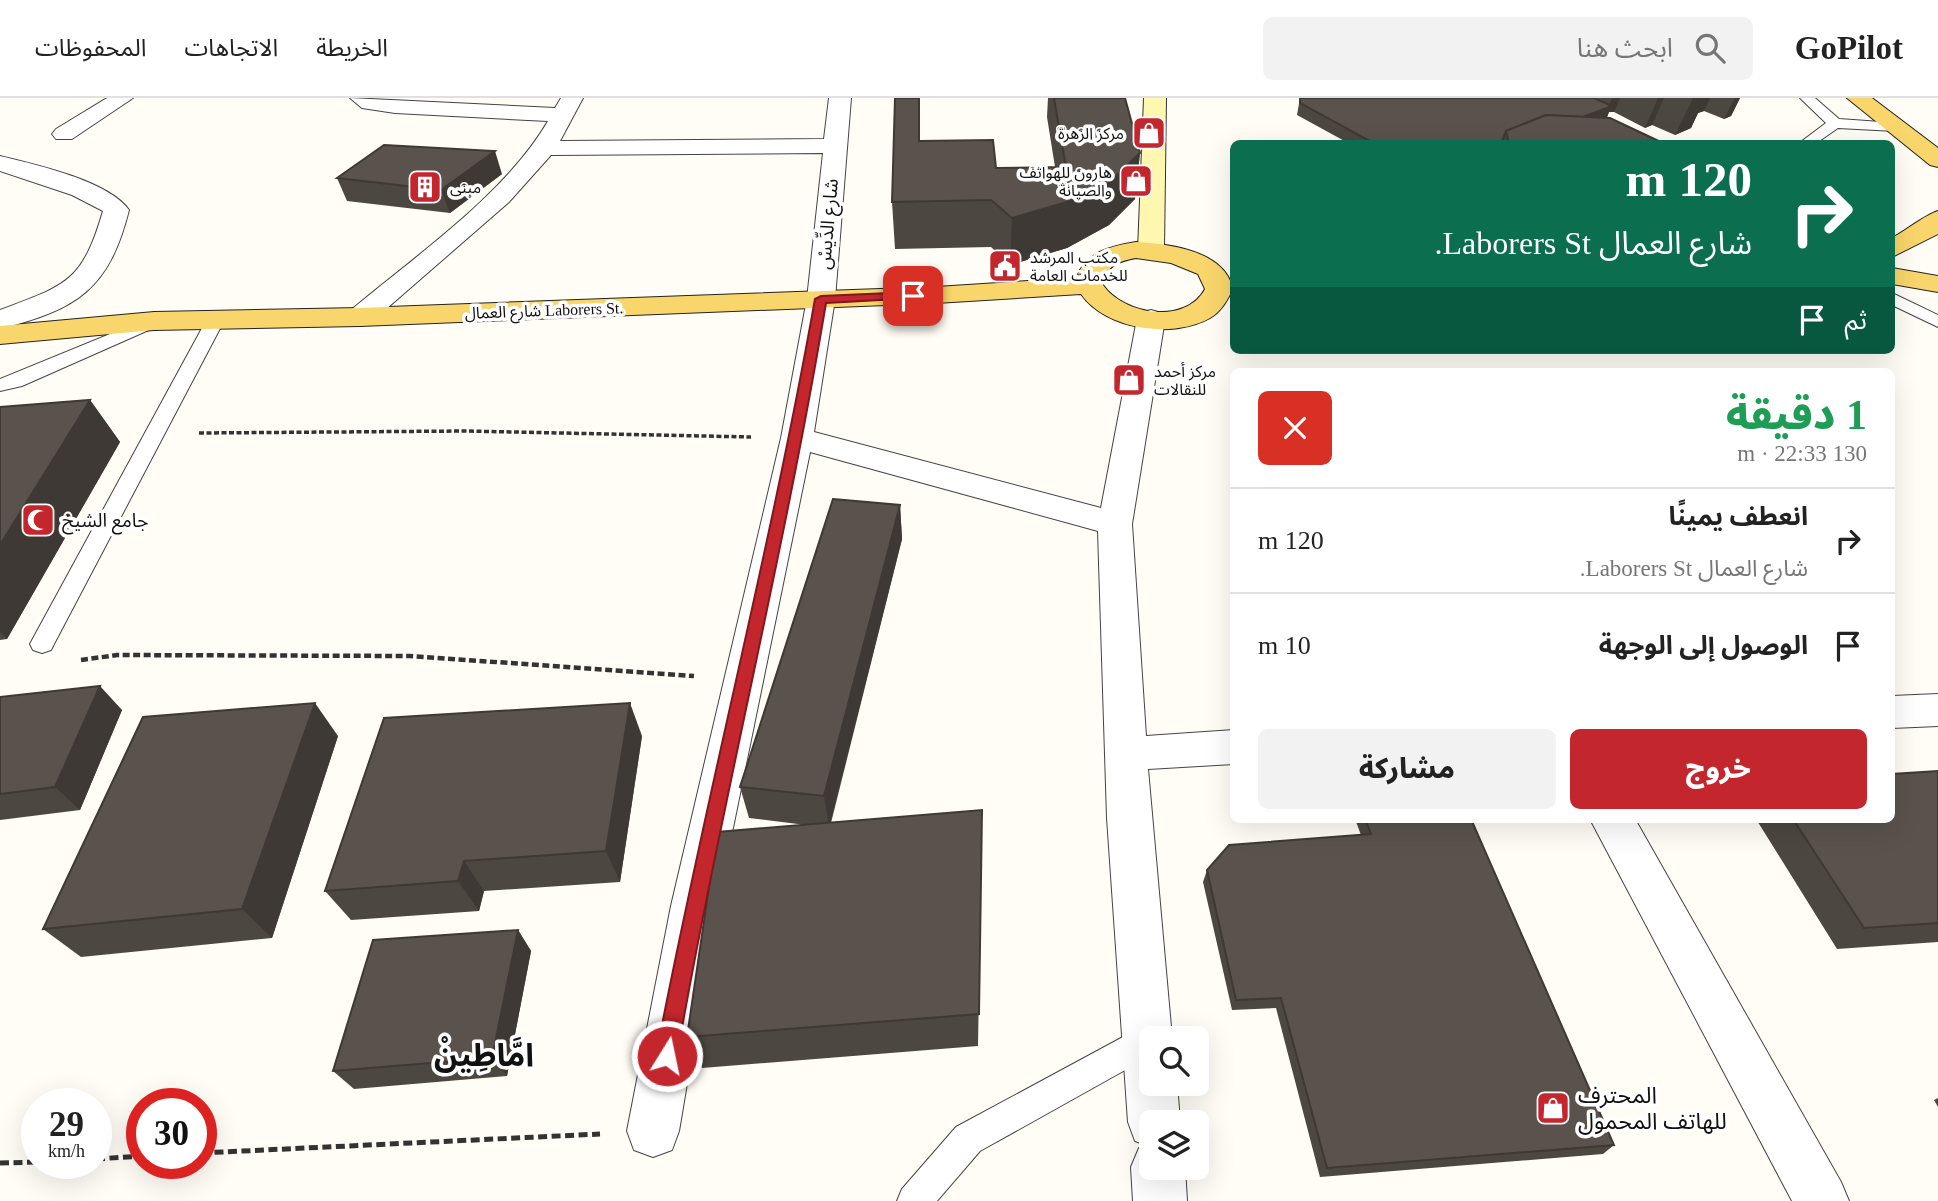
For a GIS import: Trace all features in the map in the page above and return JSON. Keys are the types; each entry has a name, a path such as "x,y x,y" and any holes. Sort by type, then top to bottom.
{"main road":[{"path":"1858,98 1895,127 1934,148"},
{"path":"1890,98 1934,148 1938,172"},
{"path":"1895,247 1930,228 1938,219"},
{"path":"1150,250 1194,260 1225,283 1202,310 1188,316 1152,319 1109,307 1093,295 1089,276 1100,262 1122,252 1150,250"},
{"path":"1895,257 1938,256"},
{"path":"1895,276 1938,274"},
{"path":"1895,277 1938,284"},
{"name":"شارع العمال Laborers St.","path":"2,329 154,321 360,317 821,299 1089,285"}],"street":[{"path":"64,134 122,98"},
{"path":"360,317 500,197 544,148 568,106 395,106 370,103 361,98"},
{"name":"شارع الدِّيسْ","path":"653,1131 694,906 797,438 821,299 833,146 840,98"},
{"path":"1150,250 1155,98"},
{"path":"544,148 833,146"},
{"path":"0,163 71,186 113,204 117,210 103,256 86,283 2,329"},
{"path":"1146,1026 1125,754 1115,524 1152,319"},
{"path":"797,438 1115,524"},
{"path":"1895,712 1938,710"},
{"path":"1125,754 1230,747"},
{"path":"1614,823 1822,1201"},
{"path":"1159,1180 1160,1201"}],"lane":[{"path":"1807,98 1835,123 1895,127"},
{"path":"1811,140 1835,123"},
{"path":"1895,300 1938,323"},
{"path":"42,644 216,319"},
{"path":"0,385 15,382 154,321"},
{"path":"914,1201 968,1139 1139,1044"}],"path":[{"path":"153,433 466,431 797,438"},
{"path":"78,660 117,655 410,656 744,680"},
{"path":"217,1152 653,1131"},
{"path":"0,1163 21,1162"}],"building":[{"path":"895,98 919,98 919,141 993,140 996,168 1066,167 1054,98 1125,98 1140,153 1113,179 1070,201 1012,218 991,200 892,202"},
{"path":"1300,98 1594,98 1612,106 1583,117 1546,115 1506,131 1503,140 1368,140 1300,103"},
{"path":"1546,115 1610,118 1657,140 1508,140 1506,131"},
{"path":"384,145 495,151 441,190 337,178"},
{"path":"90,400 0,545 0,407"},
{"path":"833,499 900,505 824,796 740,787"},
{"path":"100,686 55,787 0,794 0,697"},
{"path":"315,703 242,909 43,929 143,717"},
{"path":"630,703 606,851 464,861 458,881 325,891 384,718"},
{"path":"1938,771 1938,923 1864,928 1796,823 1895,823 1895,774"},
{"path":"982,810 979,1014 687,1037 717,832"},
{"path":"1367,823 1473,823 1614,1145 1327,1168 1281,998 1236,1000 1207,870 1229,845 1371,834"},
{"path":"518,930 492,1058 333,1071 373,940"}],"place":[{"name":"مركز الزهرة","path":"1149,133"},
{"name":"هارون للهواتف والصيانة","path":"1136,181"},
{"name":"مبنى","path":"425,187"},
{"name":"مكتب المرشد للخدمات العامة","path":"1005,266"},
{"name":"مركز أحمد للنقالات","path":"1129,380"},
{"name":"جامع الشيخ","path":"38,520"},
{"name":"المحترف للهاتف المحمول","path":"1553,1108"}],"district":[{"name":"امَّاطِينْ","path":"484,1055"}],"route":[{"path":"667,1056 694,906 797,438 821,299 913,296"}]}
